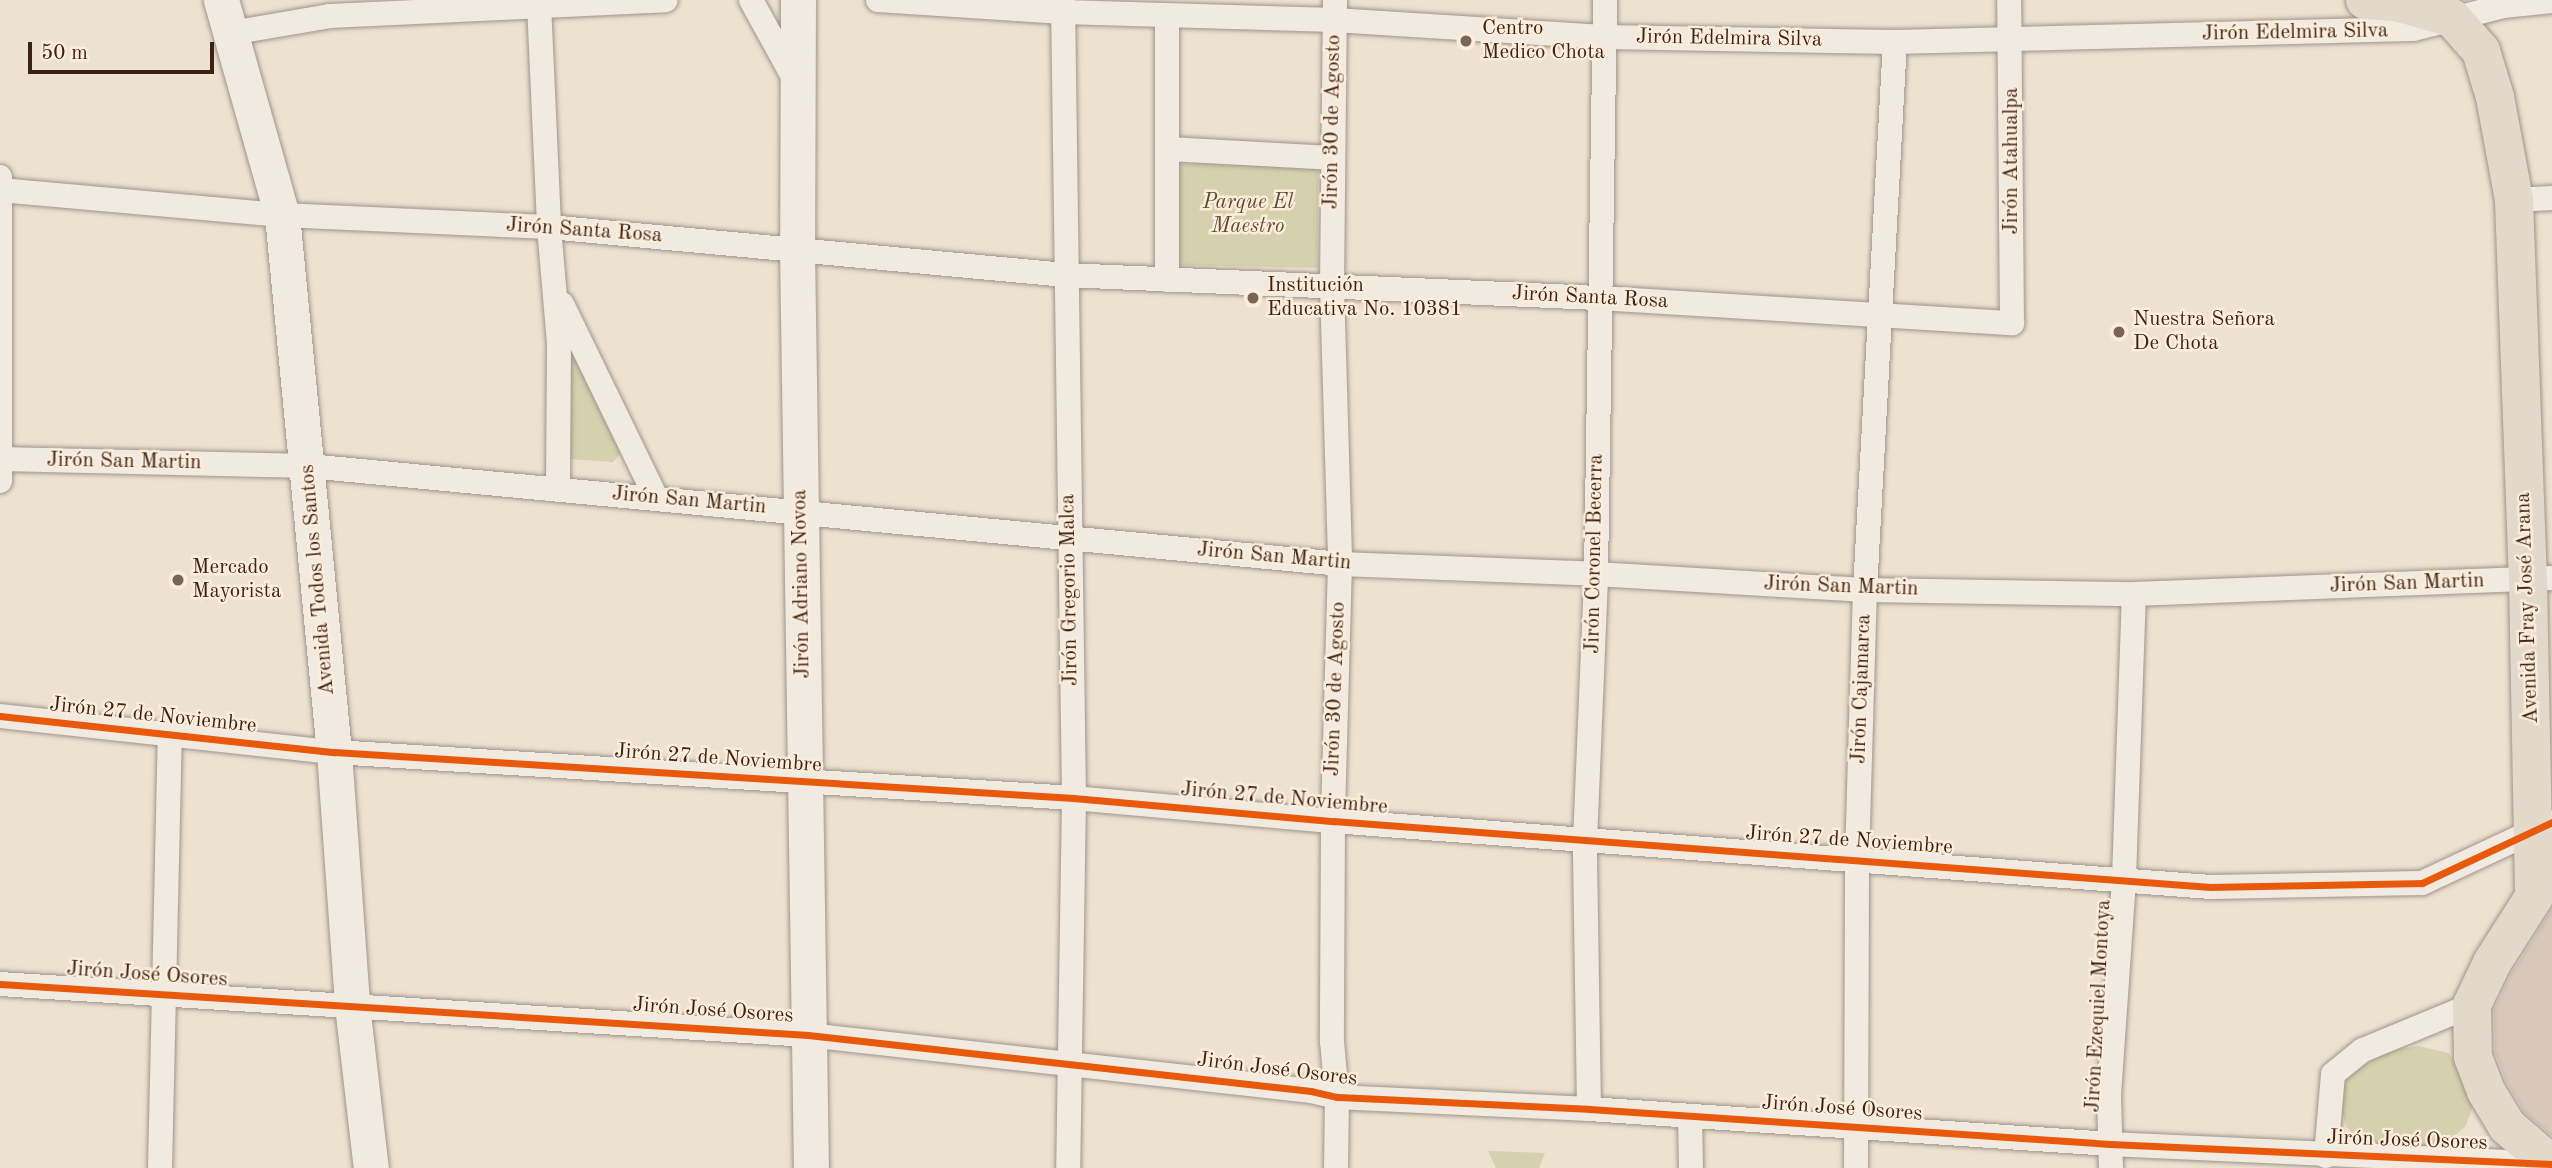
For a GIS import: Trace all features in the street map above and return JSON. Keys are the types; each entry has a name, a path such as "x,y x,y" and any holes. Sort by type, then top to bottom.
{"main road":[{"path":"2364,0 2398,2 2452,18"},
{"name":"Avenida Fray José Arana","path":"2452,18 2482,51 2496,97 2514,200 2540,579 2543,826 2534,897 2492,963 2472,1005 2473,1057 2486,1091 2507,1126 2552,1166"}],"street":[{"name":"Avenida Todos los Santos","path":"221,0 282,215 334,752 352,1005 371,1168"},
{"path":"230,33 330,16 666,0"},
{"path":"751,0 797,84"},
{"name":"Jirón Adriano Novoa","path":"798,0 797,249 810,1168"},
{"name":"Jirón Edelmira Silva","path":"878,0 1063,6 1167,16 1334,10 1603,37 1895,42 2413,29 2502,6 2552,1"},
{"name":"Jirón Coronel Becerra","path":"1589,1109 1585,841 1595,574 1605,0"},
{"name":"Jirón Atahualpa","path":"2009,0 2012,323"},
{"path":"539,4 549,227 559,343 558,489"},
{"name":"Jirón Gregorio Malca","path":"1063,6 1074,798 1068,1168"},
{"name":"Jirón 30 de Agosto","path":"1334,10 1332,287 1340,564 1333,821 1332,1041 1337,1097 1336,1168"},
{"path":"1167,16 1167,280"},
{"name":"Jirón Cajamarca","path":"1856,1168 1857,858 1865,590 1895,42"},
{"path":"1167,149 1333,158"},
{"path":"0,481 1,186"},
{"name":"Jirón Santa Rosa","path":"1,186 282,215 549,227 1065,275 1600,298 2012,323"},
{"path":"2514,200 2552,198"},
{"path":"554,288 656,498"},
{"name":"Jirón San Martin","path":"0,459 308,466 1340,564 1595,574 1865,590 2134,594 2540,579"},
{"name":"Jirón Ezequiel Montoya","path":"2110,1156 2109,1095 2124,878 2134,594"},
{"name":"Jirón 27 de Noviembre","path":"0,716 170,737 334,752 1074,798 1585,841 1857,858 2211,887 2423,883 2543,826"},
{"path":"160,1168 170,737"},
{"name":"Jirón José Osores","path":"0,984 808,1035 1311,1091 1337,1097 1589,1109 1856,1128 2110,1156 2326,1156 2552,1166"},
{"path":"2326,1156 2333,1074 2363,1050 2472,1005"},
{"path":"1690,1116 1691,1168"}],"green space":[{"name":"Parque El Maestro","path":"1178,164 1318,165 1318,268 1178,265"},
{"path":"566,359 582,359 622,452 613,462 570,459"},
{"path":"2419,1046 2448,1053 2464,1070 2473,1090 2472,1109 2465,1127 2429,1150 2377,1149 2360,1142 2346,1126 2340,1103 2344,1082 2362,1066 2392,1050"},
{"path":"1488,1151 1545,1153 1539,1168 1496,1168"}],"building":[{"path":"2552,909 2552,1136 2524,1112 2506,1081 2495,1053 2494,1010 2511,974"}],"cycle path":[{"path":"0,716 334,752 1074,798 1333,821 2211,887 2422,883 2552,822"},
{"path":"0,984 808,1035 1311,1091 1337,1097 1589,1109 2110,1144 2552,1164"}],"place":[{"name":"Centro Medico Chota","path":"1466,41"},
{"name":"Institución Educativa No. 10381","path":"1253,298"},
{"name":"Nuestra Señora De Chota","path":"2119,332"},
{"name":"Mercado Mayorista","path":"178,580"}]}
